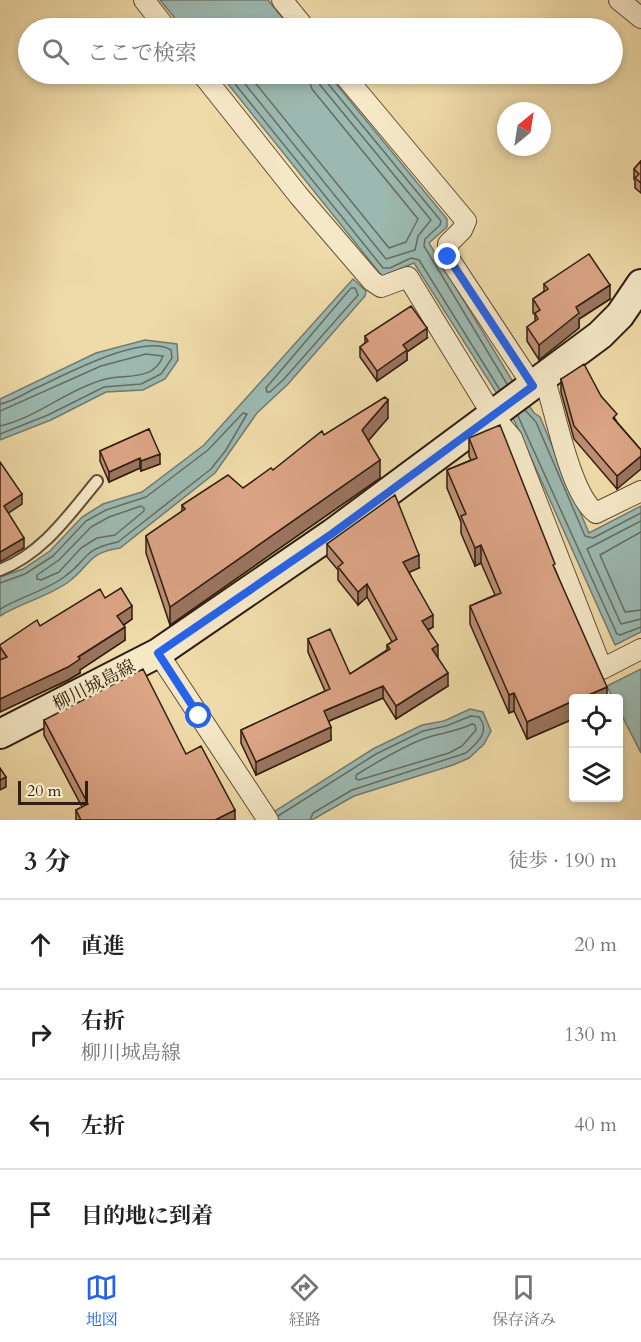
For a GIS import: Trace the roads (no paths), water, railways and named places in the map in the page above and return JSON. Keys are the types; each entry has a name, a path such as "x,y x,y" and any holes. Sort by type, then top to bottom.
{"main road":[{"name":"柳川城島線","path":"0,734 158,653 333,533 600,335 620,315 641,284"}],"street":[{"path":"144,0 158,18"},
{"path":"282,0 297,18"},
{"path":"619,0 641,18"},
{"path":"210,84 299,196 372,281 381,287 408,277 512,438 602,669 641,649"},
{"path":"351,84 466,221 462,230 448,244 448,257 534,386 565,453 586,506 596,513 641,491"},
{"path":"158,653 268,820"}],"lane":[{"path":"0,570 16,564 44,545 97,481"}],"water":[{"path":"160,0 268,0 283,18 175,18"},
{"path":"228,84 336,84 447,219 447,227 429,243 513,382 534,413 540,417 589,533 641,506 641,632 615,645 515,422 414,263 382,276"},
{"path":"353,279 366,291 365,296 288,384 257,413 215,473 120,548 101,553 59,588 0,616 0,577 23,569 50,551 82,517 103,504 142,492 204,445"},
{"path":"145,340 177,344 178,360 165,379 143,390 106,392 51,420 0,440 0,399 96,353"},
{"path":"641,669 641,753 623,718 623,694 611,694 607,686"},
{"path":"470,709 483,712 491,731 484,744 469,758 354,796 312,820 261,820 373,749 422,725 444,721"}]}
